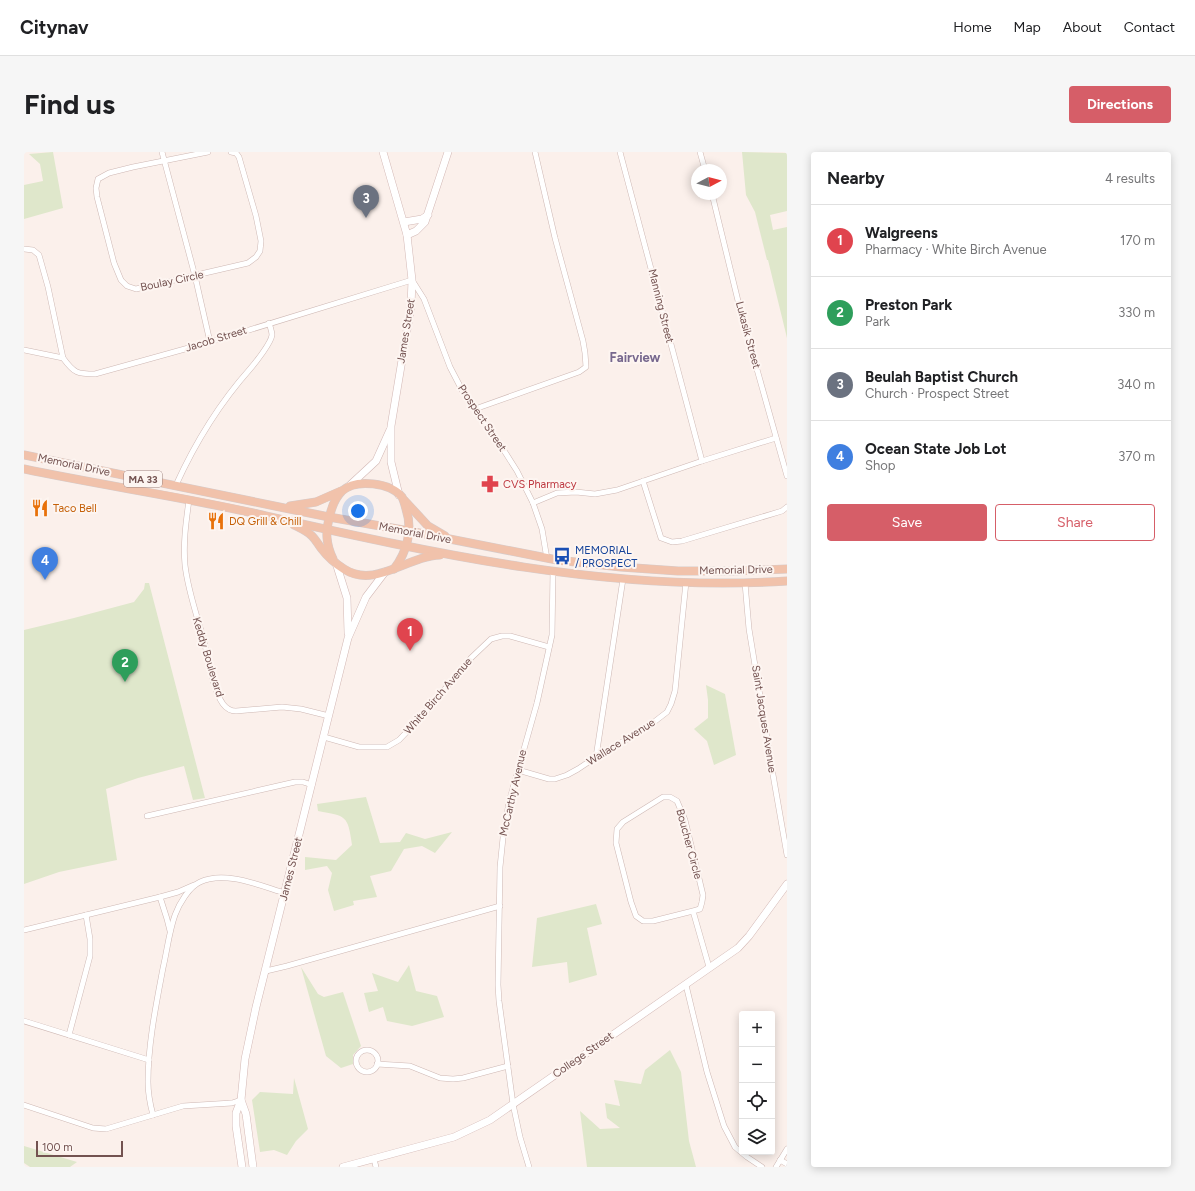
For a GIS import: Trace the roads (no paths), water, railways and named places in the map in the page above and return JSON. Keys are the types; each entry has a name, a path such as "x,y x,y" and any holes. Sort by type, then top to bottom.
{"main road":[{"path":"383,152 404,222 422,218 429,214"},
{"path":"408,235 416,231 425,222 429,214 448,152"},
{"name":"James Street","path":"401,497 391,462 391,426 411,306 412,280 408,235 404,222"},
{"name":"James Street","path":"345,489 376,461 391,426"},
{"path":"26,455 26,469"},
{"name":"Memorial Drive","path":"26,455 329,517 547,558 599,565 657,570 720,571 787,569"},
{"name":"Memorial Drive","path":"26,469 189,500 457,556 553,571 623,579 686,582 787,581"},
{"path":"279,506 311,504 360,484 384,486 401,497 422,520 434,530 460,542"},
{"path":"334,561 327,542 326,529 334,503 345,489"},
{"path":"390,571 402,557 409,531 409,520 401,497"},
{"path":"284,520 312,536 321,548 344,570 356,574 372,576 390,571 414,560 428,556 457,556"},
{"name":"James Street","path":"334,561 347,598 348,638"},
{"name":"James Street","path":"242,1167 236,1114 241,1100 245,1059 348,638 369,592 390,571"},
{"name":"College Street","path":"343,1167 454,1137 490,1120 738,948 787,884"},
{"name":"James Street","path":"241,1100 246,1114 253,1167"}],"street":[{"path":"162,152 195,276 210,342"},
{"name":"Boulay Circle","path":"208,152 109,173 98,179 96,188 97,197 108,240 121,280 127,286 136,289 195,276 248,263 256,257 260,251 256,216 239,157 236,153 231,152"},
{"path":"474,408 579,372 586,367 586,352 584,343 555,238 535,152"},
{"name":"Manning Street","path":"620,152 702,461"},
{"path":"700,152 703,164"},
{"name":"Lukasik Street","path":"713,200 740,310 787,476"},
{"path":"24,249 33,250 39,256 48,287 63,358 24,350"},
{"name":"Jacob Street","path":"63,358 74,372 95,374 210,342 412,280"},
{"name":"Prospect Street","path":"412,280 424,299 450,367 462,390 518,471 533,503 542,529 547,558"},
{"path":"176,485 190,454 213,415 237,383 255,363 268,343 272,335 269,323"},
{"path":"533,503 556,493 576,492 595,494 617,490 776,438"},
{"path":"643,481 661,538 672,542 782,511 787,507"},
{"name":"Keddy Boulevard","path":"189,500 184,545 187,577 212,674 223,704 229,709 236,711 282,707 301,709 329,716"},
{"name":"McCarthy Avenue","path":"508,1066 498,993 500,867 509,802 537,703 550,647 553,616 553,571"},
{"path":"596,757 623,579"},
{"name":"Wallace Avenue","path":"518,770 549,779 555,779 567,775 645,729 667,712 671,704 674,691 686,582"},
{"name":"Saint Jacques Avenue","path":"744,582 772,769 787,855"},
{"name":"White Birch Avenue","path":"324,737 359,747 387,748 399,740 447,688 471,658 492,639 502,636 510,636 550,647"},
{"path":"147,816 295,782 303,782 312,785"},
{"name":"Boucher Circle","path":"670,796 678,801 685,820 703,895 700,908 693,911 653,921 644,921 636,916 631,902 616,844 617,829 623,822 663,797 670,796"},
{"path":"24,930 160,897 186,889 210,879 230,878 285,893"},
{"path":"152,1115 148,1090 149,1060 158,998 170,933 174,916 180,905 188,893 198,883"},
{"path":"160,897 170,933"},
{"path":"266,971 500,906"},
{"path":"693,911 709,967"},
{"path":"69,1035 90,952 90,939 86,915"},
{"path":"686,985 707,1072 724,1126 735,1147 747,1158 762,1167"},
{"path":"24,1021 149,1060"},
{"path":"370,1050 376,1054 378,1061 377,1064 373,1071 365,1072 358,1069 356,1066 356,1058 360,1052 370,1050"},
{"path":"377,1064 410,1066 440,1078 453,1079 463,1078 508,1066 513,1104 520,1137 529,1167"},
{"path":"24,1105 100,1129 115,1127 183,1106 232,1103 241,1100"},
{"path":"776,1167 787,1149"},
{"path":"374,1159 376,1167"},
{"path":"780,1160 787,1164"}],"place":[{"name":"Beulah Baptist Church","path":"366,218"},
{"name":"CVS Pharmacy","path":"490,484"},
{"name":"Taco Bell","path":"40,508"},
{"name":"DQ Grill & Chill","path":"216,521"},
{"name":"MEMORIAL / PROSPECT","path":"562,556"},
{"name":"Ocean State Job Lot","path":"45,580"},
{"name":"Walgreens","path":"410,651"},
{"name":"Preston Park","path":"125,682"}],"district":[{"name":"Fairview","path":"635,357"}]}
